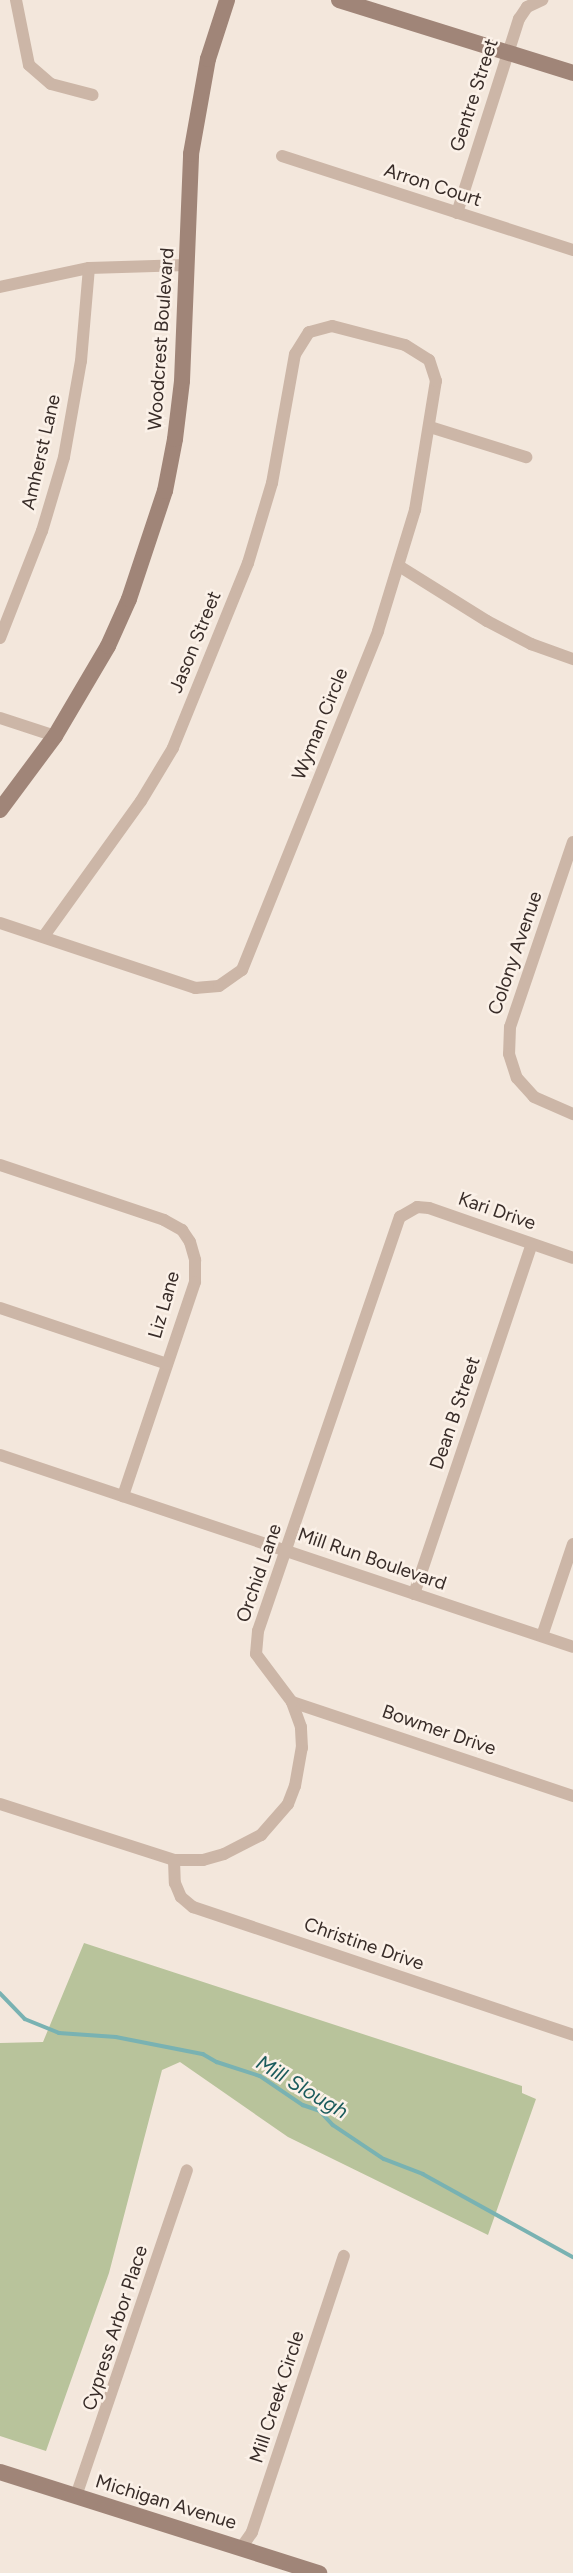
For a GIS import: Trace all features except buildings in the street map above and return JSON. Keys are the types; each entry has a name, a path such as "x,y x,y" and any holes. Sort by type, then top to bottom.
{"street":[{"path":"16,0 29,65 51,84 93,95"},
{"name":"Woodcrest Boulevard","path":"0,810 55,736 82,694 130,599 165,491 182,382 191,154 208,59 227,0"},
{"path":"339,0 573,73"},
{"name":"Gentre Street","path":"457,213 519,19 527,8 542,0"},
{"name":"Arron Court","path":"282,156 573,250"},
{"path":"0,287 89,268 187,265"},
{"name":"Amherst Lane","path":"0,638 42,531 64,457 81,361 89,268"},
{"name":"Wyman Circle","path":"0,923 195,988 219,986 242,970 378,631 415,510 436,381 429,360 405,345 332,326 309,332"},
{"name":"Jason Street","path":"44,936 141,801 173,748 248,563 272,483 295,354 309,332"},
{"path":"430,427 526,457"},
{"path":"399,566 487,621 531,644 573,659"},
{"path":"0,719 55,736"},
{"name":"Colony Avenue","path":"573,842 510,1027 509,1054 517,1078 534,1097 573,1114"},
{"name":"Liz Lane","path":"0,1165 164,1220 182,1230 190,1242 195,1260 195,1282 123,1496"},
{"name":"Kari Drive","path":"408,1210 429,1208 573,1258"},
{"name":"Orchid Lane","path":"0,1804 174,1860 204,1860 243,1846 261,1835 288,1804 295,1786 302,1748 300,1727 292,1702 256,1654 255,1644 395,1227 408,1210"},
{"name":"Dean B Street","path":"414,1594 533,1244"},
{"path":"0,1308 167,1364"},
{"name":"Mill Run Boulevard","path":"0,1455 573,1647"},
{"path":"542,1636 573,1544"},
{"name":"Bowmer Drive","path":"292,1702 573,1796"},
{"name":"Christine Drive","path":"174,1860 175,1882 181,1897 193,1907 573,2035"},
{"name":"Cypress Arbor Place","path":"76,2496 187,2171"},
{"name":"Mill Creek Circle","path":"241,2548 252,2532 344,2256"},
{"name":"Michigan Avenue","path":"0,2472 319,2573"}],"green space":[{"path":"84,1943 522,2086 522,2093 536,2099 488,2235 288,2137 180,2062 162,2070 109,2273 46,2451 0,2436 0,2043 43,2042"}],"waterway":[{"name":"Mill Slough","path":"0,1993 25,2019 59,2033 116,2037 203,2054 217,2062 260,2076 303,2105 320,2111 333,2125 384,2159 423,2174 573,2257"}]}
